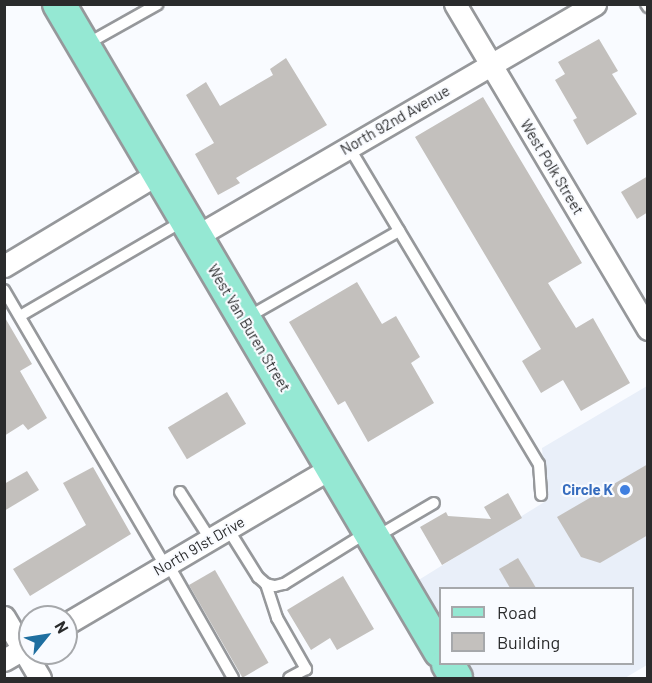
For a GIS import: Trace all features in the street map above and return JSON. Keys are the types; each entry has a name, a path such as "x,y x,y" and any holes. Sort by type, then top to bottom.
{"main road":[{"name":"West Van Buren Street","path":"59,4 439,648"}],"street":[{"name":"West Polk Street","path":"455,4 648,329"},
{"name":"North 92nd Avenue","path":"190,228 349,147 595,4"},
{"path":"4,266 159,173"},
{"name":"North 91st Drive","path":"78,617 332,468"},
{"path":"4,617 18,635"},
{"path":"4,660 18,652"}],"lane":[{"path":"84,46 158,4"},
{"path":"349,147 538,465 541,495"},
{"path":"20,316 190,228"},
{"path":"244,320 399,231"},
{"path":"4,290 233,678"},
{"path":"180,492 266,584 277,618 306,669 290,678"},
{"path":"266,584 284,584 434,503"}],"shaded area":[{"path":"647,386 647,665 625,678 476,678 468,665 634,665 634,587 439,587 439,617 417,581 546,501 542,448"}],"building":[{"path":"599,39 618,71 612,74 637,114 587,145 573,120 577,118 555,80 565,74 558,62"},
{"path":"286,58 327,125 236,178 240,183 218,195 195,154 214,143 186,95 206,82 220,106 273,75 270,69"},
{"path":"483,97 582,263 548,283 576,328 593,318 630,383 581,411 563,380 541,393 522,361 541,349 415,137"},
{"path":"648,176 648,212 637,219 621,192"},
{"path":"357,282 382,324 396,316 420,357 411,363 434,403 368,442 345,401 338,405 289,322"},
{"path":"4,316 32,364 20,371 47,418 28,430 23,424 4,436"},
{"path":"227,392 246,424 187,459 168,428"},
{"name":"Circle K","path":"648,464 648,535 600,563 581,557 557,517"},
{"path":"93,467 131,534 30,596 13,569 86,525 63,483"},
{"path":"27,471 39,490 4,511 4,484"},
{"path":"508,493 522,518 442,565 420,527 446,512 448,516 491,519 484,507"},
{"path":"518,558 535,587 509,587 499,569"},
{"path":"215,570 268,663 243,678 189,585"},
{"path":"343,576 374,629 337,650 330,638 311,650 287,610"}],"place":[{"name":"Circle K","path":"625,490"}]}
